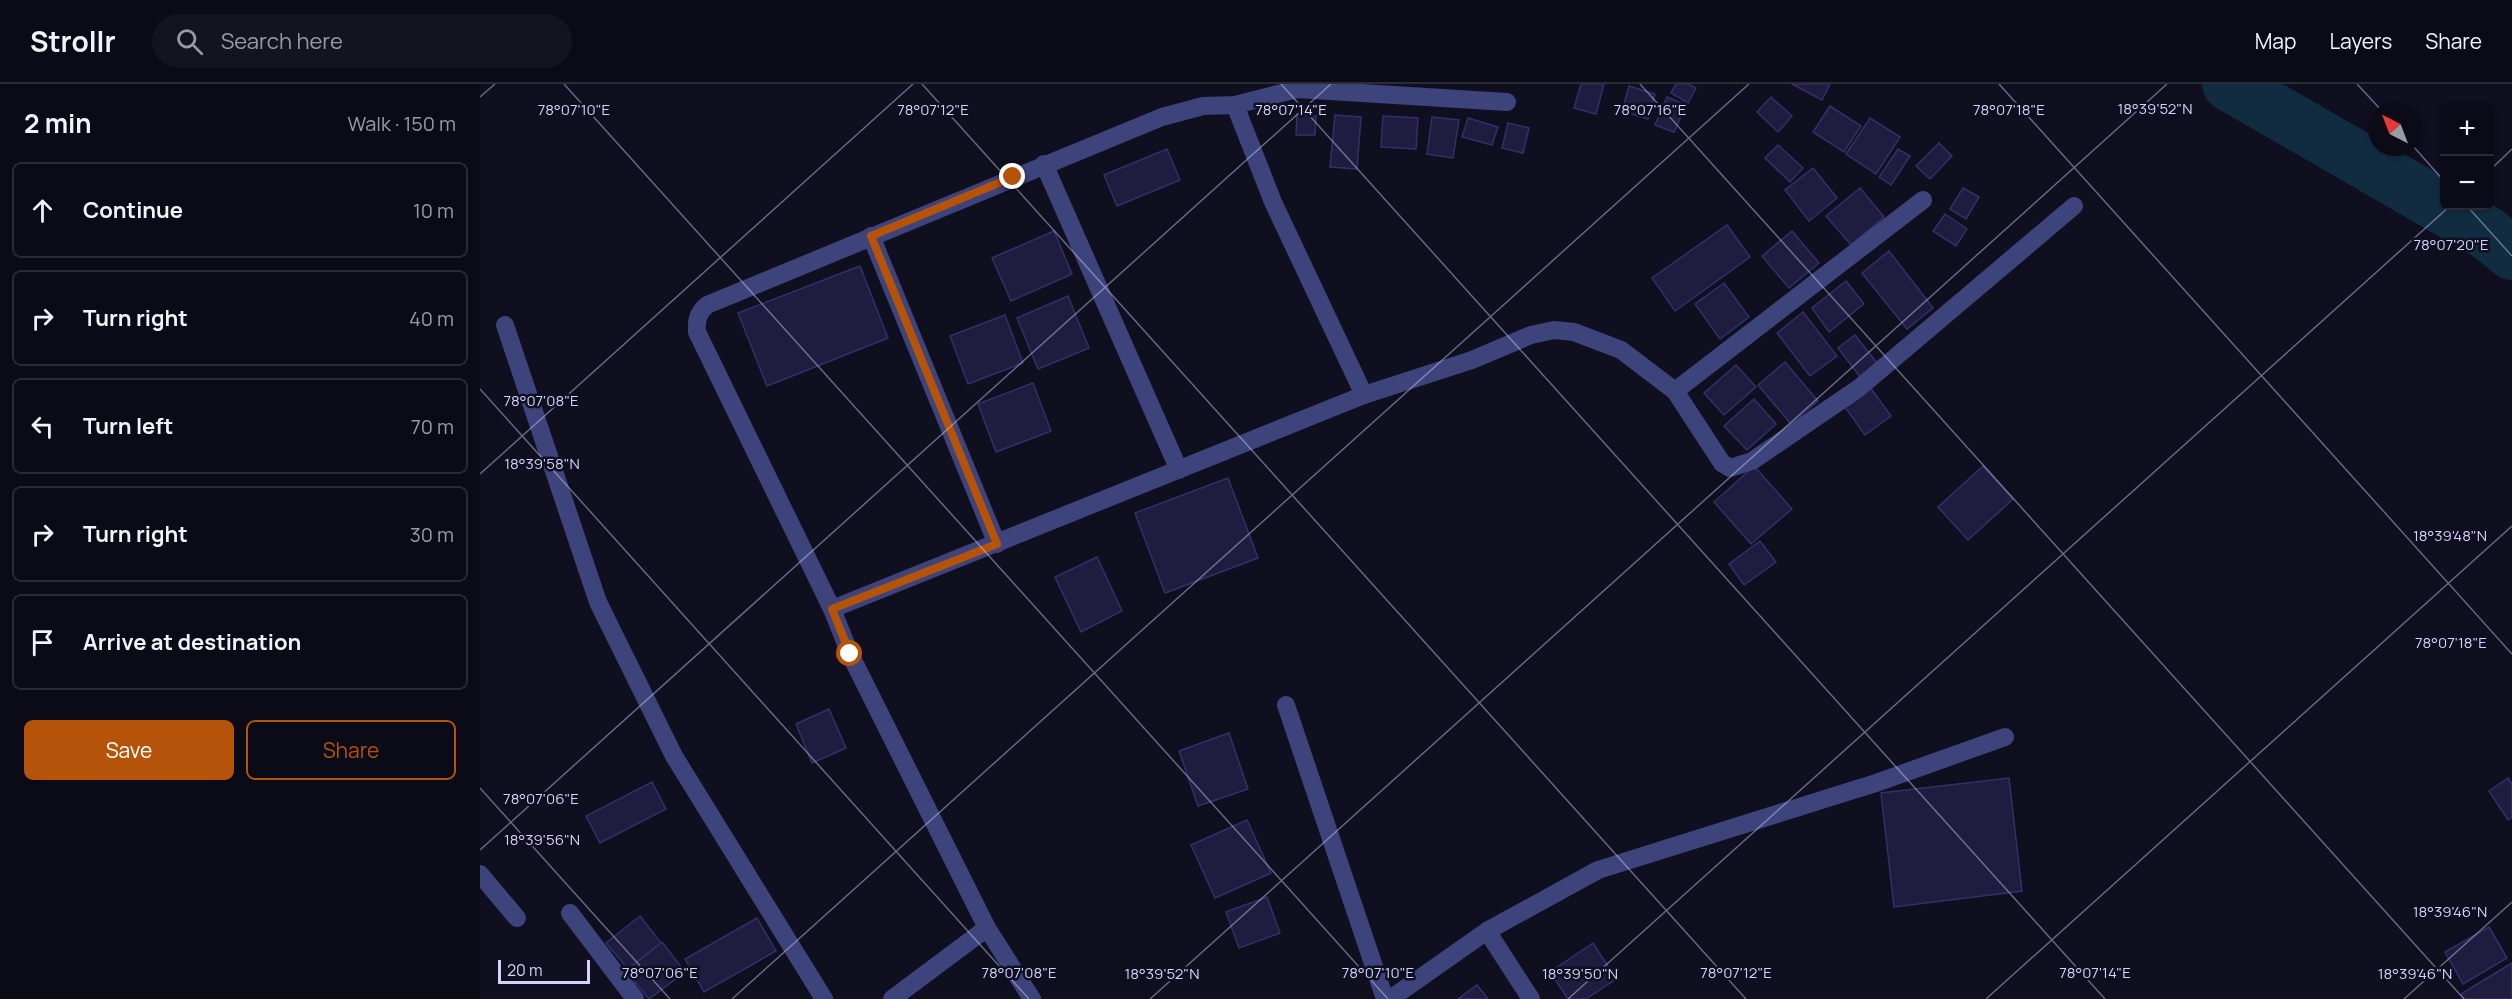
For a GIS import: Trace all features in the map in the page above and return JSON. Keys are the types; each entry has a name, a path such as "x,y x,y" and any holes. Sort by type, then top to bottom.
{"street":[{"path":"1032,999 987,928 850,654 832,609 697,332 696,320 701,310 707,305 1044,164 1162,117 1203,106 1235,105 1297,89 1508,102"},
{"path":"1235,105 1273,202 1364,395"},
{"path":"1044,164 1179,470"},
{"path":"1675,391 1923,200"},
{"path":"832,609 1364,395 1472,360 1531,335 1554,330 1574,332 1621,350 1675,391 1722,463 1730,468 1752,461 1859,388 2074,206"},
{"path":"871,236 997,544"},
{"path":"505,324 598,602 674,756 824,999"},
{"path":"1286,705 1385,999"},
{"path":"1390,999 1487,931 1598,870 1876,783 2005,737"},
{"path":"480,874 517,918"},
{"path":"570,913 635,999"},
{"path":"892,999 987,928"},
{"path":"1487,931 1531,999"}],"building":[{"path":"1581,84 1604,84 1596,114 1574,108"},
{"path":"1676,84 1688,84 1696,88 1688,103 1671,93"},
{"path":"1792,84 1830,84 1822,100"},
{"path":"1629,86 1655,94 1648,119 1622,111"},
{"path":"1667,97 1686,105 1674,132 1655,125"},
{"path":"1771,97 1792,116 1778,132 1757,112"},
{"path":"1830,106 1861,126 1844,152 1813,132"},
{"path":"1297,115 1316,116 1315,135 1296,135"},
{"path":"1335,115 1361,117 1357,169 1330,167"},
{"path":"1383,116 1418,118 1416,149 1381,147"},
{"path":"1432,117 1459,120 1453,158 1427,154"},
{"path":"1468,118 1498,127 1492,145 1462,137"},
{"path":"1870,118 1900,137 1876,174 1846,154"},
{"path":"1508,123 1529,128 1523,153 1502,148"},
{"path":"1939,143 1952,156 1930,179 1916,166"},
{"path":"1778,145 1803,168 1790,182 1765,158"},
{"path":"1167,149 1180,180 1117,206 1104,175"},
{"path":"1898,149 1910,156 1891,185 1879,177"},
{"path":"1813,168 1837,198 1809,221 1785,190"},
{"path":"1860,188 1884,217 1851,245 1826,216"},
{"path":"1963,188 1979,197 1966,219 1950,209"},
{"path":"1945,214 1967,229 1956,246 1933,231"},
{"path":"1727,225 1750,257 1675,311 1652,278"},
{"path":"1054,231 1072,274 1011,301 992,258"},
{"path":"1792,231 1819,263 1789,288 1762,256"},
{"path":"1889,251 1933,308 1907,329 1862,273"},
{"path":"860,266 888,338 767,386 738,313"},
{"path":"1846,281 1864,304 1829,332 1812,308"},
{"path":"1724,283 1749,317 1720,339 1695,304"},
{"path":"1068,296 1089,348 1038,369 1017,318"},
{"path":"1803,312 1837,356 1810,376 1777,333"},
{"path":"1005,315 1023,363 968,384 950,336"},
{"path":"1855,335 1877,363 1860,377 1838,348"},
{"path":"1785,362 1818,401 1791,424 1758,385"},
{"path":"1736,365 1756,387 1724,415 1704,393"},
{"path":"1033,383 1051,431 996,452 978,404"},
{"path":"1870,387 1891,416 1865,435 1844,406"},
{"path":"1754,399 1776,424 1747,450 1724,426"},
{"path":"1754,466 1792,509 1751,544 1714,502"},
{"path":"1983,466 2013,499 1968,540 1938,507"},
{"path":"1228,478 1258,558 1165,593 1135,513"},
{"path":"1760,541 1776,562 1744,585 1729,564"},
{"path":"1097,557 1122,611 1081,632 1055,577"},
{"path":"829,709 846,748 812,763 796,724"},
{"path":"1229,733 1248,789 1198,806 1179,751"},
{"path":"2009,778 2022,891 1894,907 1881,793"},
{"path":"2508,778 2512,784 2512,817 2508,820 2489,791"},
{"path":"652,782 666,809 600,843 586,816"},
{"path":"1247,820 1271,873 1215,898 1191,845"},
{"path":"1267,897 1280,933 1239,948 1226,912"},
{"path":"640,916 661,943 628,969 606,943"},
{"path":"757,918 776,951 704,992 685,959"},
{"path":"2489,927 2507,958 2463,984 2445,952"},
{"path":"662,942 685,972 649,999 626,971"},
{"path":"1593,943 1616,979 1586,999 1568,999 1550,972"},
{"path":"2512,963 2512,999 2464,999 2461,994"},
{"path":"1477,985 1488,999 1458,999"}],"waterway":[{"path":"2229,84 2487,233 2512,253"}],"route":[{"path":"850,654 832,609 997,544 871,236 1013,177"}]}
